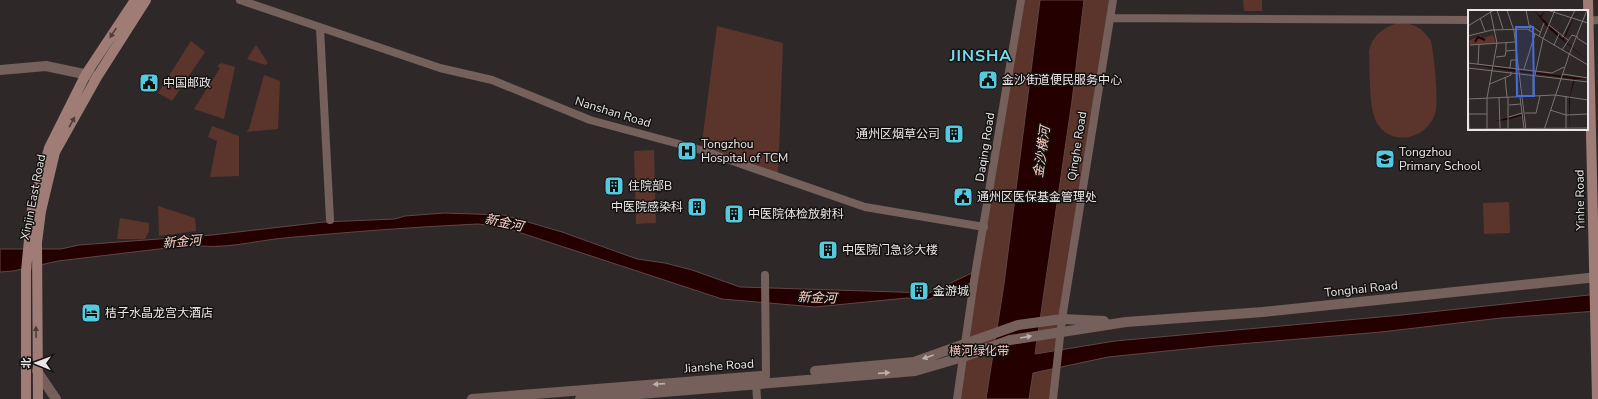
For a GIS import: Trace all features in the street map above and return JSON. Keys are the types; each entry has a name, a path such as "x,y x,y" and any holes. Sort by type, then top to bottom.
{"main road":[{"name":"Xinjin East Road","path":"38,399 31,271 27,246 32,209 49,148 135,0"},
{"name":"Xinjin East Road","path":"26,398 31,271 41,211 55,152 92,76 146,0"},
{"name":"Yinhe Road","path":"1588,0 1591,20 1597,399"}],"street":[{"name":"Nanshan Road","path":"240,0 440,68 492,80 590,120 701,150 865,207 984,227"},
{"name":"Daqing Road","path":"963,357 1021,0"},
{"name":"Qinghe Road","path":"1053,399 1060,332 1113,0"},
{"path":"1110,18 1468,20"},
{"path":"320,28 330,220"},
{"path":"0,70 46,66 92,76"},
{"path":"764,275 766,376"},
{"name":"Tonghai Road","path":"1060,332 1126,322 1263,312 1596,277"},
{"name":"Tonghai Road","path":"1062,319 1126,322"},
{"name":"Jianshe Road","path":"472,399 766,376 914,362 1018,325 1062,319"},
{"name":"Jianshe Road","path":"580,399 756,383 915,371 963,357 1010,340 1060,332"},
{"path":"958,399 963,357"},
{"path":"36,371 56,399"},
{"path":"756,383 757,399"}],"green space":[{"name":"横河绿化带","path":"1021,0 1040,0 1004,284 986,399 958,399"},
{"name":"横河绿化带","path":"1084,0 1113,0 1053,399 1029,399 1072,101"},
{"path":"1243,0 1262,0 1262,11 1244,11"},
{"path":"1398,23 1413,25 1425,33 1431,41 1435,67 1435,114 1430,124 1423,131 1414,136 1404,138 1395,137 1386,133 1379,126 1372,110 1370,93 1370,46 1379,33"},
{"path":"717,26 783,43 778,177 701,150"},
{"path":"191,41 205,52 172,101 158,93"},
{"path":"256,45 268,63 265,65 247,59"},
{"path":"221,63 235,67 224,119 194,109 220,68 217,66"},
{"path":"264,75 280,81 278,129 246,132 249,129"},
{"path":"212,126 239,136 239,176 210,177 217,141 208,137"},
{"path":"654,150 656,223 636,224 634,151"},
{"path":"1509,202 1510,233 1484,234 1483,203"},
{"path":"158,206 195,218 196,231 159,236"},
{"path":"120,218 149,223 149,231 145,239 117,239"}],"water":[{"name":"金沙横河","path":"1040,0 1084,0 1072,101 1035,354 1115,341 1402,315 1598,294 1598,311 1501,318 1381,332 1108,357 1033,373 1029,399 986,399 1004,284"},
{"name":"新金河","path":"444,213 504,215 562,232 637,259 665,263 692,270 740,287 929,293 972,273 971,283 927,300 907,298 815,307 722,299 503,227 478,224 405,228 284,238 227,246 193,245 58,261 13,271 0,272 0,249 61,249 79,245 212,235 324,222 395,219 405,216"}],"place":[{"name":"金沙街道便民服务中心","path":"988,80"},
{"name":"中国邮政","path":"149,83"},
{"name":"通州区烟草公司","path":"954,134"},
{"name":"Tongzhou Hospital of TCM","path":"687,151"},
{"name":"Tongzhou Primary School","path":"1385,159"},
{"name":"住院部B","path":"614,186"},
{"name":"通州区医保基金管理处","path":"963,197"},
{"name":"中医院感染科","path":"697,207"},
{"name":"中医院体检放射科","path":"734,214"},
{"name":"中医院门急诊大楼","path":"828,250"},
{"name":"金游城","path":"919,291"},
{"name":"桔子水晶龙宫大酒店","path":"91,313"}],"district":[{"name":"JINSHA","path":"981,56"}]}
